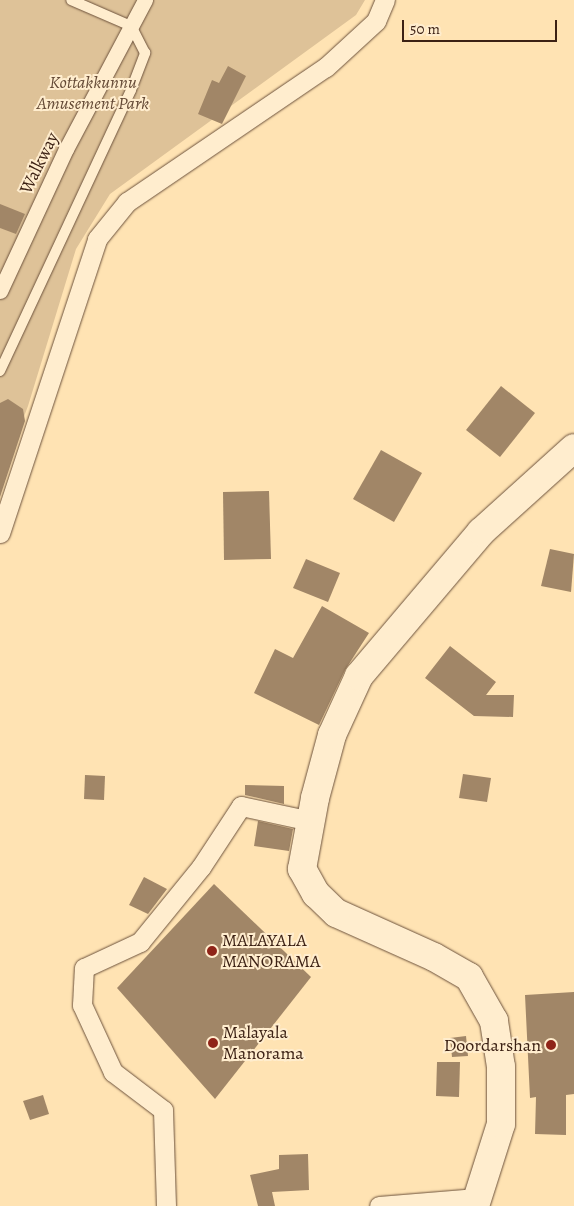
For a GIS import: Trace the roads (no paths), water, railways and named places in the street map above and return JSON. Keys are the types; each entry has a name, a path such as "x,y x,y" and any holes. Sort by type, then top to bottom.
{"main road":[{"path":"476,1202 501,1124 501,1067 494,1021 469,977 434,957 336,913 316,894 302,869 311,821 332,735 358,676 481,532 574,448"}],"street":[{"name":"Walkway","path":"0,291 66,149 145,0"},
{"path":"0,534 97,240 127,202 326,67 376,21 385,0"},
{"path":"166,1206 164,1110 113,1072 82,1005 84,968 140,942 201,867 241,806 311,821"},
{"path":"379,1206 476,1202"}],"lane":[{"path":"0,371 131,90 145,53 131,26 71,0"}],"place":[{"name":"MALAYALA MANORAMA","path":"212,951"},
{"name":"Malayala Manorama","path":"213,1043"},
{"name":"Doordarshan","path":"551,1045"}],"park label":[{"name":"Kottakkunnu Amusement Park","path":"93,94"}]}
